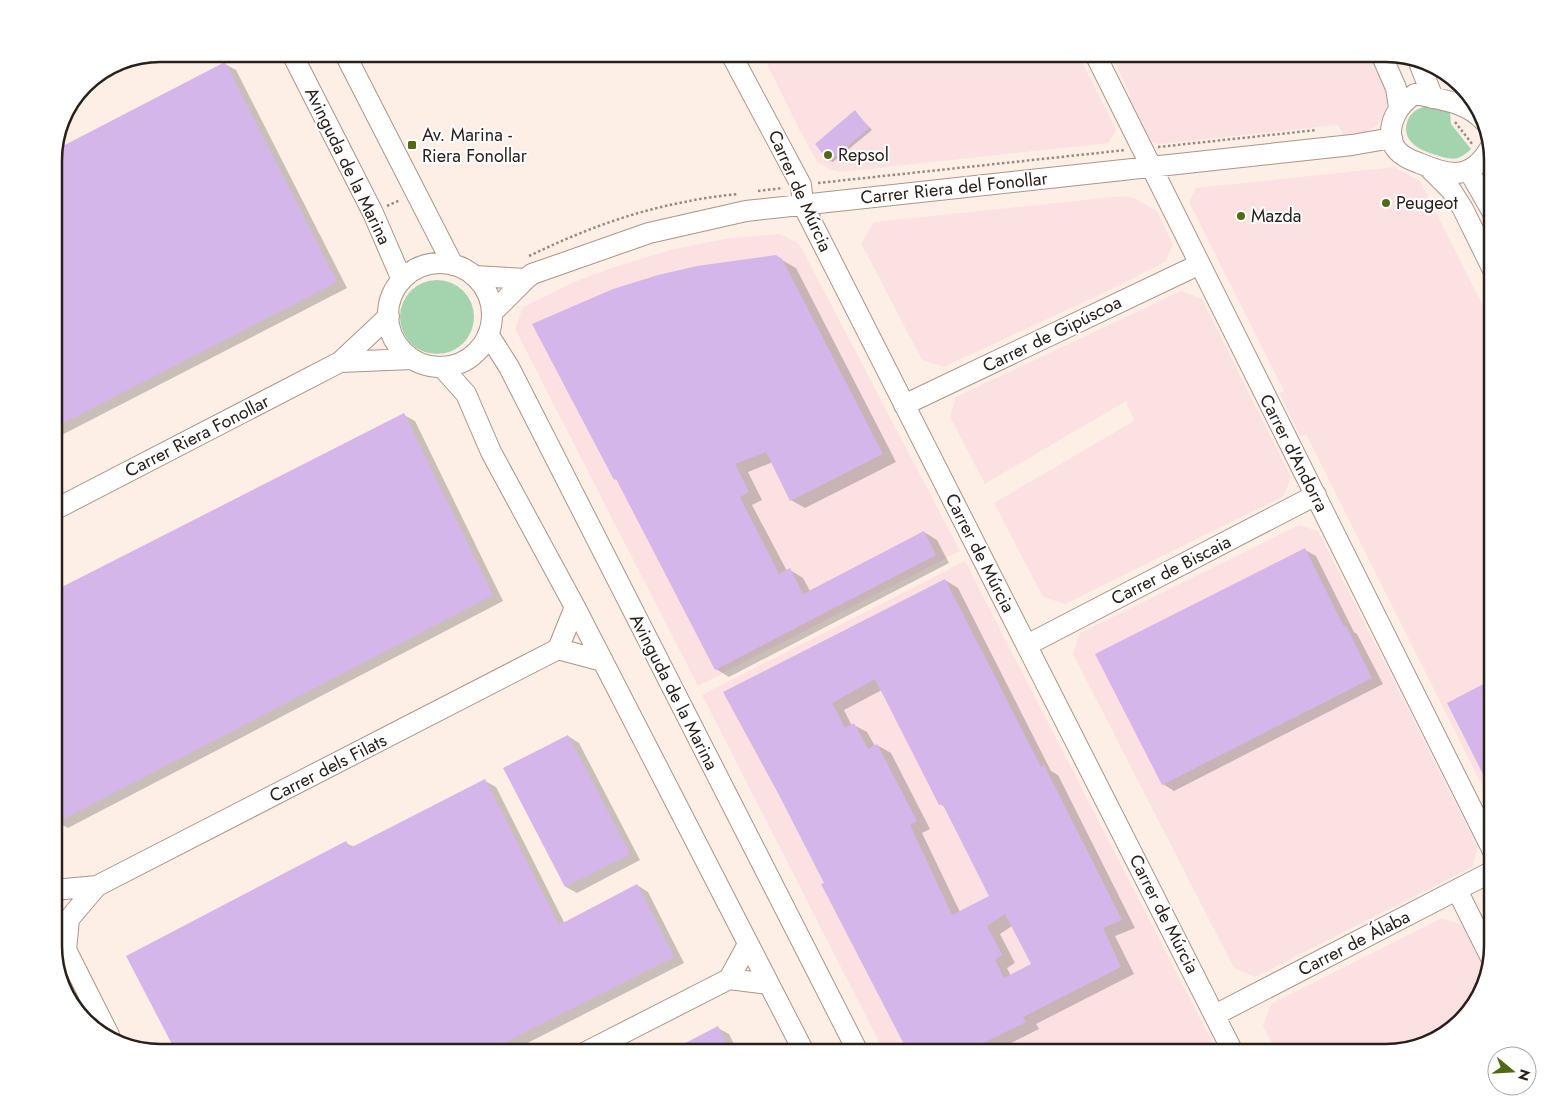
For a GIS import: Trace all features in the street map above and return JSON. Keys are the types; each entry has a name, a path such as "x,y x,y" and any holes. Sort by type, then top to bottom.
{"street":[{"name":"Avinguda de la Marina","path":"297,63 373,213 402,280"},
{"path":"350,63 453,265"},
{"name":"Carrer de Múrcia","path":"736,63 801,185 803,205 1229,1044"},
{"name":"Carrer d'Andorra","path":"1100,63 1484,834"},
{"path":"1385,63 1396,88 1399,107"},
{"path":"1422,69 1434,98"},
{"path":"1470,110 1460,105 1415,94 1399,107 1393,121 1392,138 1395,147 1407,158 1445,173 1455,174 1469,171 1481,162 1483,148"},
{"name":"Carrer Riera del Fonollar","path":"526,279 532,274 649,233 746,211 1352,145 1392,138"},
{"path":"1429,167 1451,190 1484,252"},
{"path":"1469,171 1484,197"},
{"path":"439,264 453,265 474,276 487,293 492,313 488,334 484,343 470,357 452,366 442,367 424,364 412,359 402,351 390,329 389,316 391,300 402,280 413,271 439,264"},
{"name":"Carrer de Gipúscoa","path":"904,405 1200,264"},
{"path":"474,276 526,279"},
{"path":"492,313 526,279"},
{"name":"Carrer Riera Fonollar","path":"63,505 340,362 389,316"},
{"name":"Avinguda de la Marina","path":"488,334 510,368 854,1044"},
{"name":"Carrer Riera Fonollar","path":"340,362 412,359"},
{"path":"442,367 466,394 491,452 575,607 800,1044"},
{"name":"Carrer de Biscaia","path":"1027,645 1316,495"},
{"path":"575,607 558,649 603,661"},
{"name":"Carrer dels Filats","path":"63,889 97,886 558,649"},
{"name":"Carrer de Álaba","path":"1215,1016 1484,876"},
{"name":"Carrer dels Filats","path":"66,950 69,919 97,886"},
{"path":"1457,890 1484,944"},
{"path":"63,944 104,1025"},
{"path":"729,979 748,944"},
{"path":"602,1044 729,979 769,984"}],"path":[{"path":"1454,116 1456,124 1483,148"},
{"path":"373,213 415,193"}],"shaded area":[{"path":"766,63 1082,63 1116,130 1109,143 841,172 832,170 817,162"},
{"path":"1115,63 1380,63 1391,94 1383,118 1369,131 1359,134 1344,136 1338,125 1160,144 1152,142 1146,136 1128,101 1130,94"},
{"path":"1394,167 1420,181 1484,308 1484,789 1306,434 1300,436 1279,393 1284,391 1189,202 1196,188"},
{"path":"1123,196 1134,198 1157,211 1173,244 1165,262 944,367 922,360 862,245 874,222"},
{"path":"780,234 798,243 802,249 960,551 698,686 515,329 523,307 572,283 611,268 674,249 729,238"},
{"path":"1181,291 1202,299 1291,477 1284,496 1065,604 1043,597 994,503 1134,421 1126,401 985,484 950,417 956,397"},
{"path":"1299,525 1318,531 1478,848 1472,867 1255,977 1234,968 1073,654 1080,633"},
{"path":"965,561 1213,1044 880,1044 702,695"},
{"path":"1442,918 1462,925 1483,966 1474,989 1456,1015 1441,1027 1424,1036 1399,1043 1272,1044 1263,1026 1271,1004"}],"green space":[{"path":"1432,106 1450,112 1451,124 1471,149 1464,155 1455,159 1441,157 1421,149 1409,139 1406,125 1410,117 1416,110"},
{"path":"437,280 451,283 463,291 471,303 474,317 471,331 463,343 451,351 437,354 423,351 411,343 403,331 400,317 403,303 411,291 423,283"}],"building":[{"path":"226,63 337,282 63,423 64,146"},
{"path":"855,110 869,128 829,162 815,144"},
{"path":"776,255 782,259 883,454 790,501 766,452 735,464 749,492 740,497 779,574 790,568 803,594 924,531 936,555 715,670 616,479 614,480 532,324 613,289 658,275 697,266"},
{"path":"404,413 493,595 63,819 63,586"},
{"path":"1305,548 1344,627 1346,626 1372,678 1162,785 1095,654"},
{"path":"945,579 1041,767 1044,765 1122,920 1103,928 1121,967 1023,1017 1026,1022 981,1044 904,1044 821,884 824,883 723,692","holes":["875,679 939,805 942,803 989,896 952,915 910,825 917,821 877,744 868,749 854,723 845,728 832,703","1005,914 1031,964 1004,978 995,960 1002,955 987,926"]},
{"path":"1484,684 1484,776 1447,703"},
{"path":"568,735 630,854 565,887 503,768"},
{"path":"485,779 559,925 637,884 674,957 502,1044 172,1044 126,956 346,841 350,848"},
{"path":"718,1026 727,1044 683,1044"}],"place":[{"name":"Av. Marina - Riera Fonollar","path":"412,145"},
{"name":"Repsol","path":"828,155"},
{"name":"Peugeot","path":"1386,203"},
{"name":"Mazda","path":"1241,216"}]}
